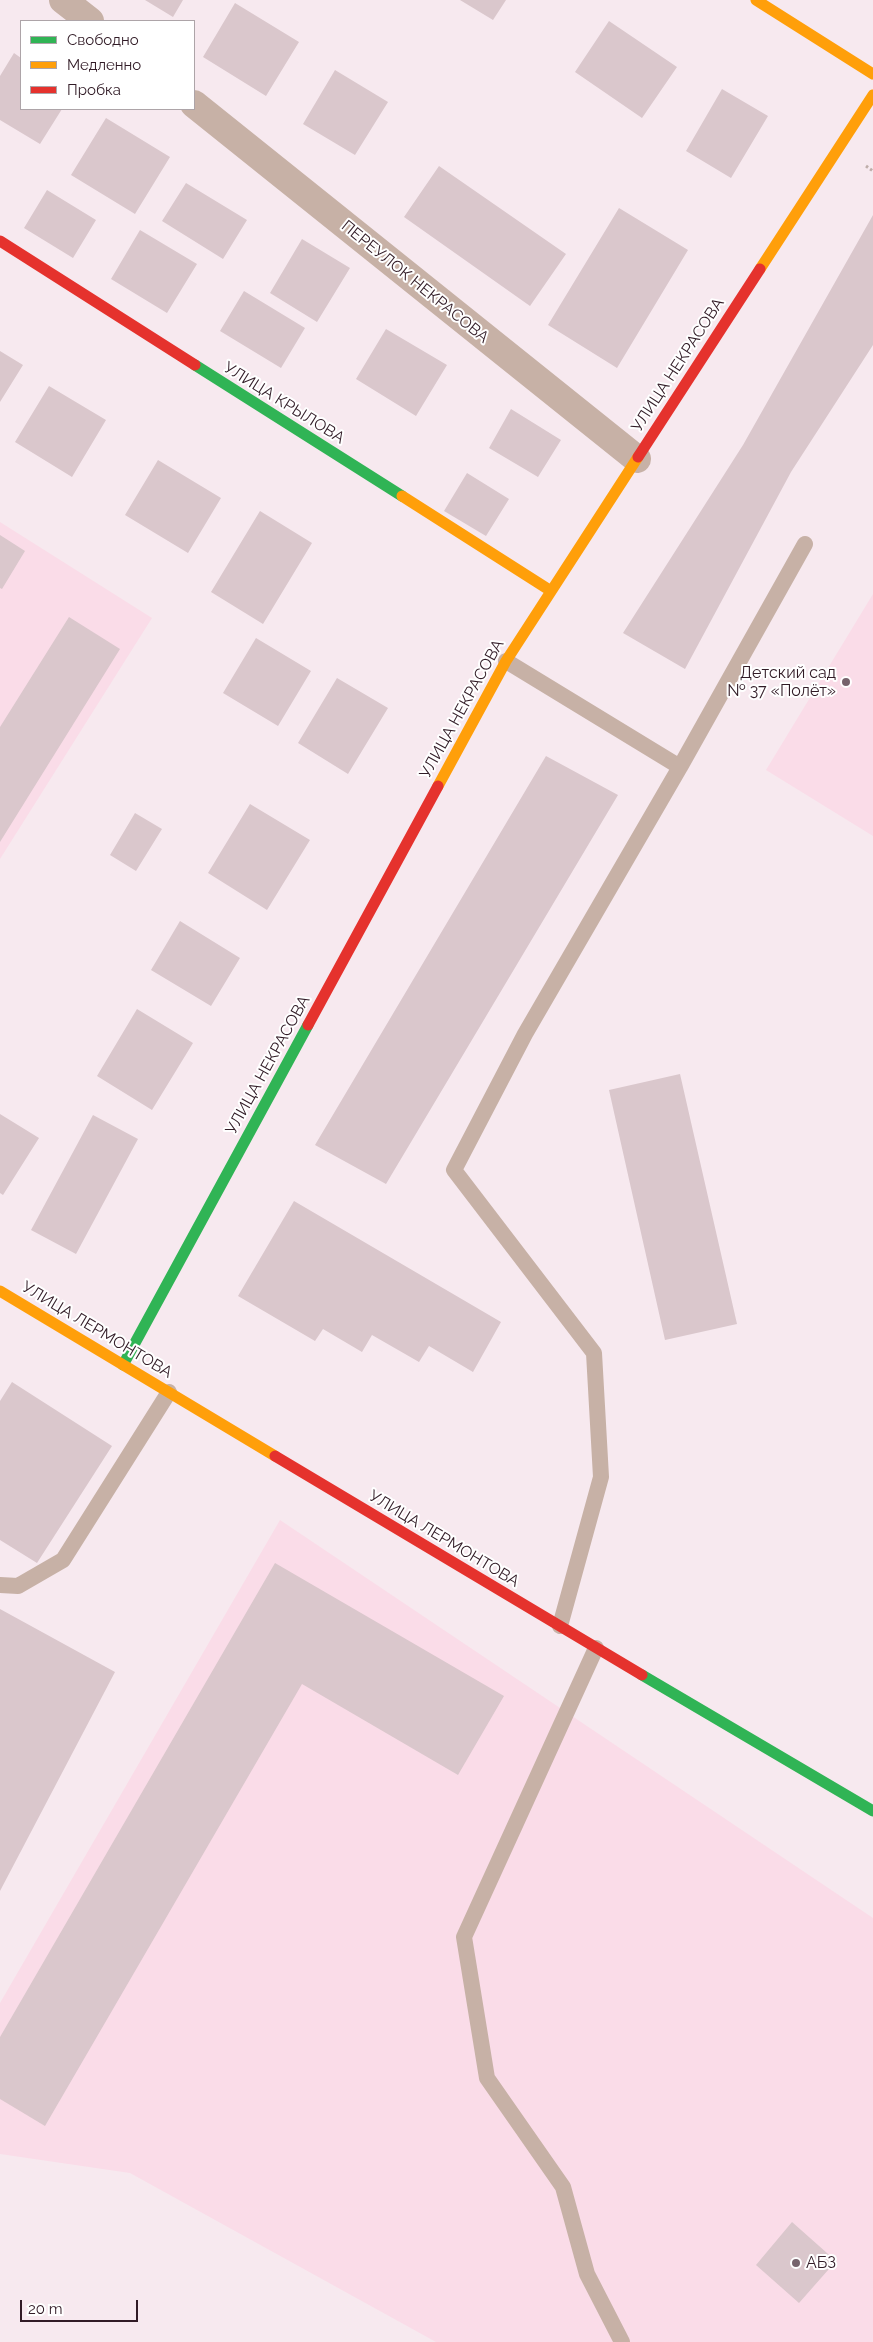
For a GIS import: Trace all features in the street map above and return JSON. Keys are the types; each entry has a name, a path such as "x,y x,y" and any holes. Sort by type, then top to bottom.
{"street":[{"path":"63,0 89,20"},
{"path":"756,0 873,74"},
{"name":"УЛИЦА НЕКРАСОВА","path":"123,1365 506,661 873,95"},
{"name":"ПЕРЕУЛОК НЕКРАСОВА","path":"195,105 637,459"},
{"name":"УЛИЦА КРЫЛОВА","path":"0,241 551,591"},
{"name":"УЛИЦА ЛЕРМОНТОВА","path":"0,1291 596,1648 873,1811"}],"lane":[{"path":"560,1626 602,1477 594,1353 454,1170 525,1034 680,767 805,544"},
{"path":"506,661 680,767"},
{"path":"0,1585 18,1586 63,1560 169,1392"},
{"path":"596,1648 464,1937 487,2078 563,2187 587,2274 622,2342"}],"shaded area":[{"path":"0,522 152,618 0,859"},
{"name":"Детский сад № 37 «Полёт»","path":"873,594 873,836 766,770"},
{"path":"280,1520 873,1918 873,2342 436,2342 130,2173 0,2154 0,2003"}],"building":[{"path":"145,0 183,0 173,17"},
{"path":"460,0 506,0 493,20"},
{"path":"235,3 299,42 266,96 203,57"},
{"path":"609,21 677,67 642,118 575,72"},
{"path":"14,53 20,57 20,110 61,110 40,144 0,120 0,76"},
{"path":"335,70 388,102 355,155 303,124"},
{"path":"722,89 768,116 731,178 686,151"},
{"path":"106,118 170,157 135,214 71,175"},
{"path":"439,166 566,254 530,306 404,217"},
{"path":"186,183 247,220 223,259 162,221"},
{"path":"47,190 96,220 73,258 24,228"},
{"path":"619,208 688,250 617,368 548,325"},
{"path":"873,215 873,345 791,472 685,669 623,633 743,445"},
{"path":"140,230 197,264 167,313 111,279"},
{"path":"302,239 350,268 317,322 270,293"},
{"path":"244,291 305,328 281,368 220,331"},
{"path":"386,329 447,365 416,416 356,379"},
{"path":"0,351 23,365 0,402"},
{"path":"49,386 106,420 72,477 15,442"},
{"path":"511,409 561,440 538,477 489,448"},
{"path":"158,460 221,498 188,553 125,515"},
{"path":"467,473 509,499 486,536 444,511"},
{"path":"260,511 312,543 263,624 211,592"},
{"path":"0,535 25,551 2,589 0,588"},
{"path":"69,617 120,649 0,842 0,727"},
{"path":"256,638 311,671 278,726 223,693"},
{"path":"337,678 388,708 348,774 298,743"},
{"path":"546,756 618,795 386,1184 315,1145"},
{"path":"250,804 310,840 267,910 208,873"},
{"path":"135,813 162,829 136,871 110,855"},
{"path":"180,921 240,958 211,1006 151,970"},
{"path":"137,1009 193,1043 152,1110 97,1076"},
{"path":"680,1074 737,1324 665,1340 609,1090"},
{"path":"0,1114 39,1138 3,1195 0,1193"},
{"path":"93,1115 138,1139 76,1254 31,1230"},
{"path":"294,1201 501,1322 473,1372 429,1346 419,1362 372,1335 362,1352 323,1329 315,1341 238,1296"},
{"path":"12,1382 112,1446 37,1563 0,1540 0,1401"},
{"path":"275,1563 504,1696 458,1775 302,1684 45,2126 0,2099 0,2037"},
{"path":"0,1609 115,1672 0,1891"},
{"name":"АБЗ","path":"792,2222 836,2261 799,2303 756,2265"}],"traffic: fast":[{"path":"195,365 402,496"},
{"path":"123,1365 308,1025"},
{"path":"642,1675 873,1811"}],"traffic: slow":[{"path":"756,0 873,74"},
{"path":"760,269 873,95"},
{"path":"438,786 506,661 638,457"},
{"path":"402,496 551,591"},
{"path":"0,1291 275,1456"}],"traffic: jam":[{"path":"0,241 195,365"},
{"path":"638,457 760,269"},
{"path":"308,1025 438,786"},
{"path":"275,1456 642,1675"}],"place":[{"name":"Детский сад № 37 «Полёт»","path":"846,682"},
{"name":"АБЗ","path":"796,2263"}]}
